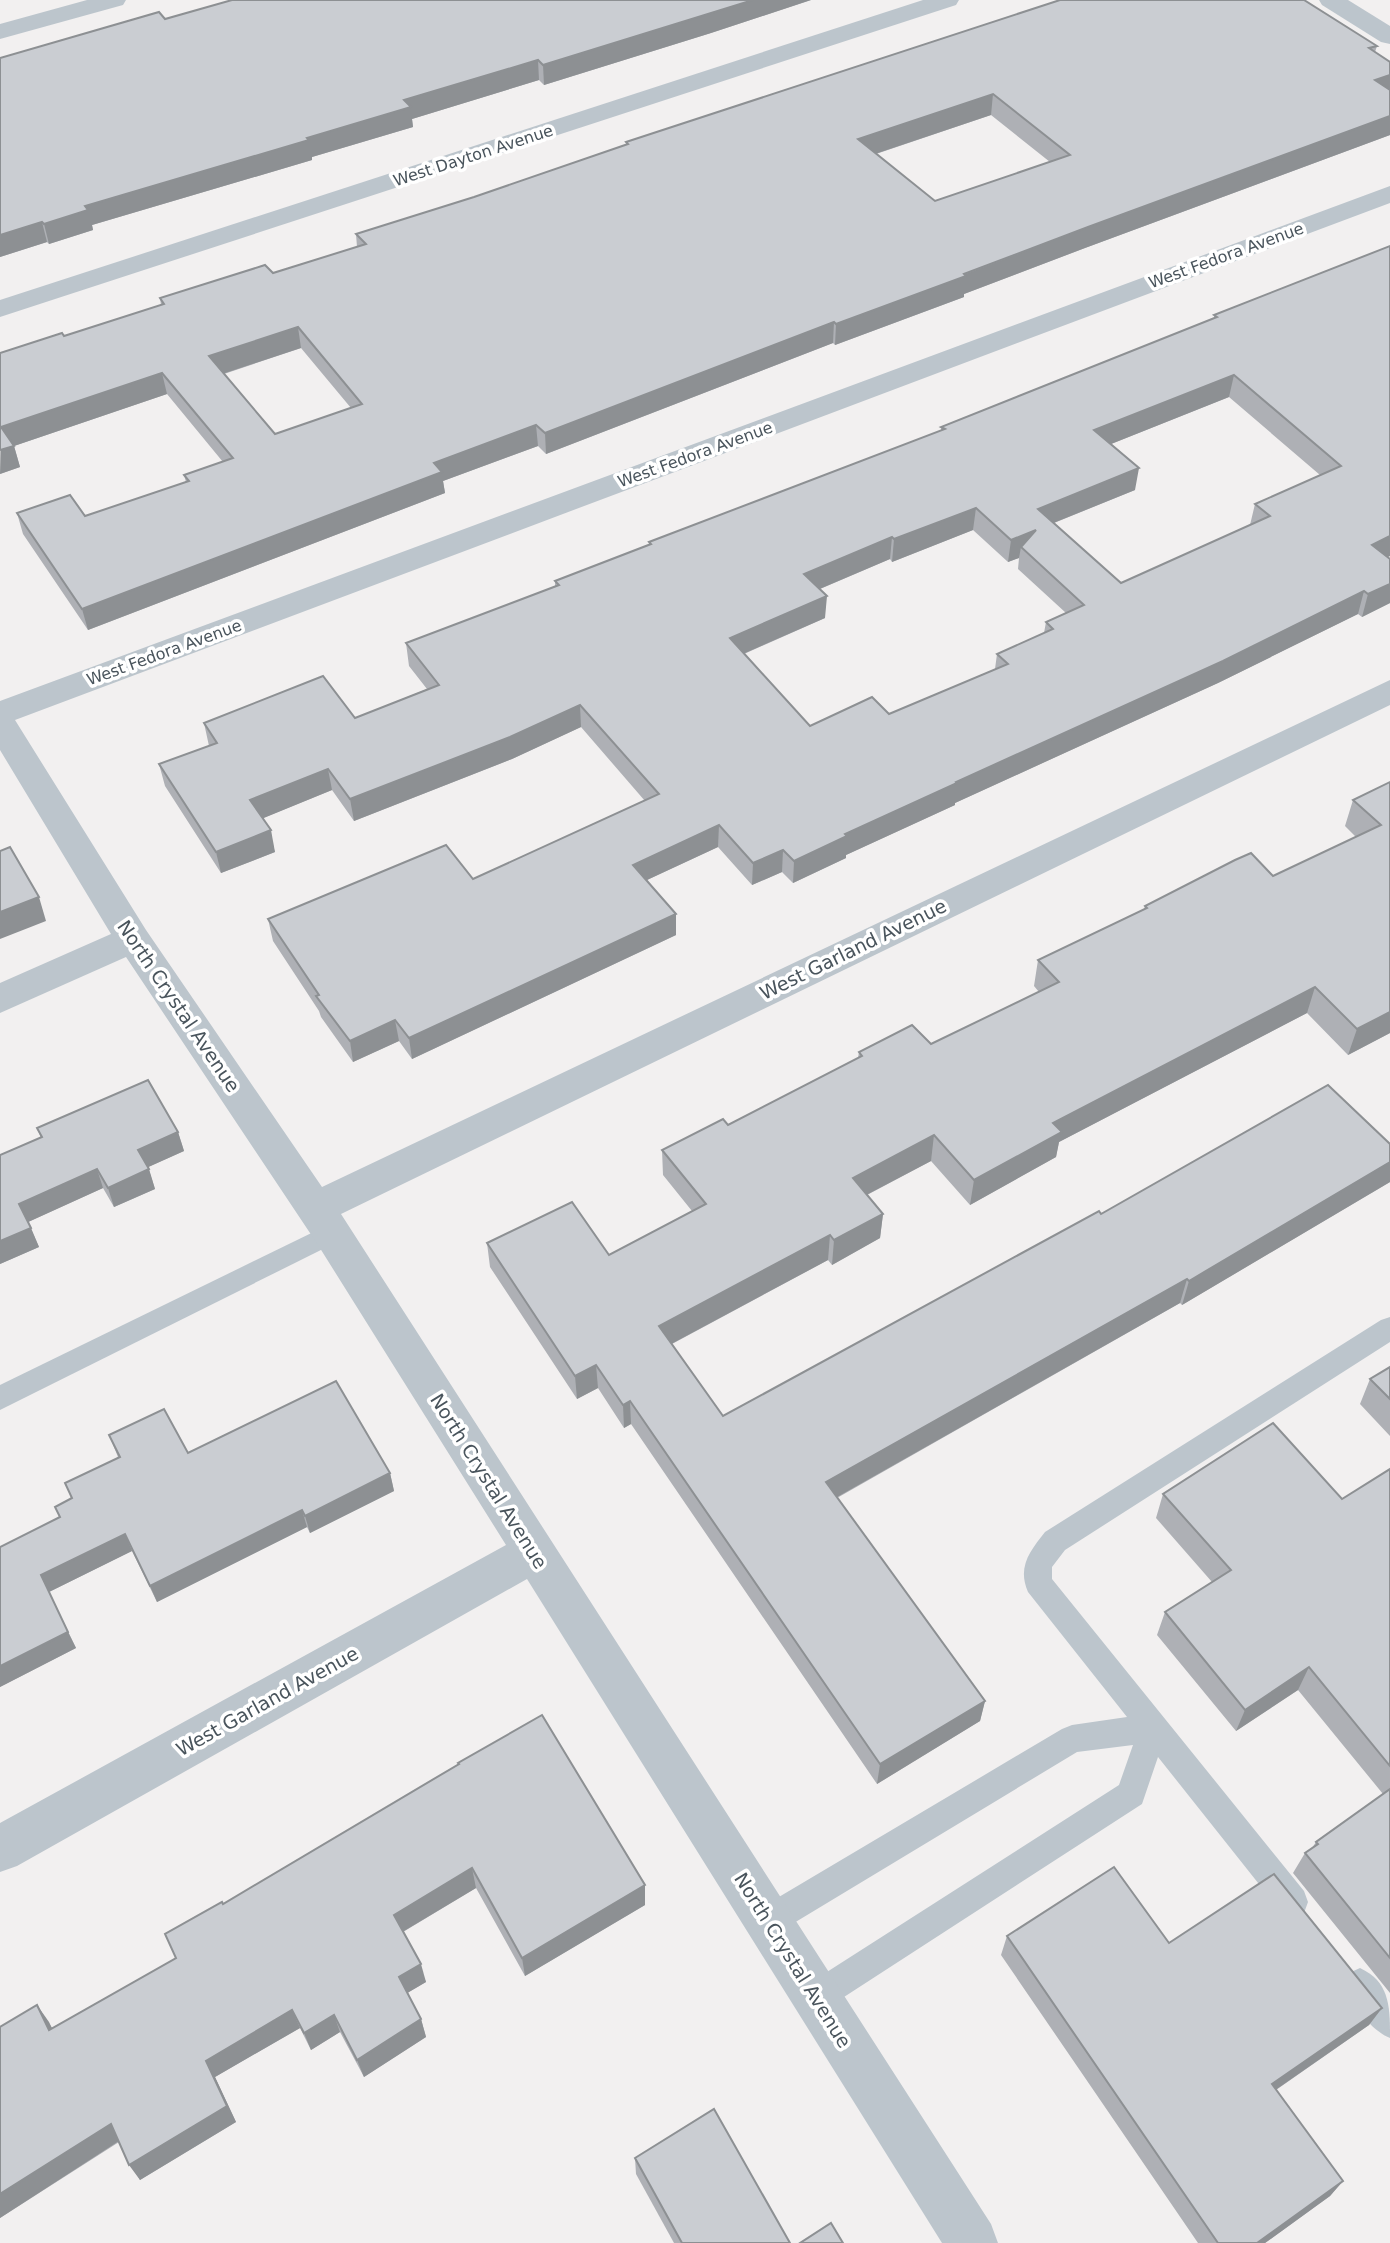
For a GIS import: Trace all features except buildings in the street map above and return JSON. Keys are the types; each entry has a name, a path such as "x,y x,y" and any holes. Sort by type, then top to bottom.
{"street":[{"path":"0,32 114,0"},
{"name":"West Dayton Avenue","path":"0,309 947,0"},
{"path":"1331,0 1390,37"},
{"name":"West Fedora Avenue","path":"0,713 1390,194"},
{"name":"West Garland Avenue","path":"323,1221 1390,691"},
{"name":"North Crystal Avenue","path":"0,723 133,939 323,1221 972,2243"},
{"path":"0,999 133,939"},
{"name":"West Garland Avenue","path":"0,1849 534,1552"}],"lane":[{"path":"0,1398 323,1221"},
{"path":"1311,1924 1038,1583 1038,1563 1055,1541 1390,1328"},
{"path":"768,1921 1072,1739 1153,1728"},
{"path":"816,1997 1131,1794 1153,1728"},
{"path":"1346,1967 1390,2022"}]}
